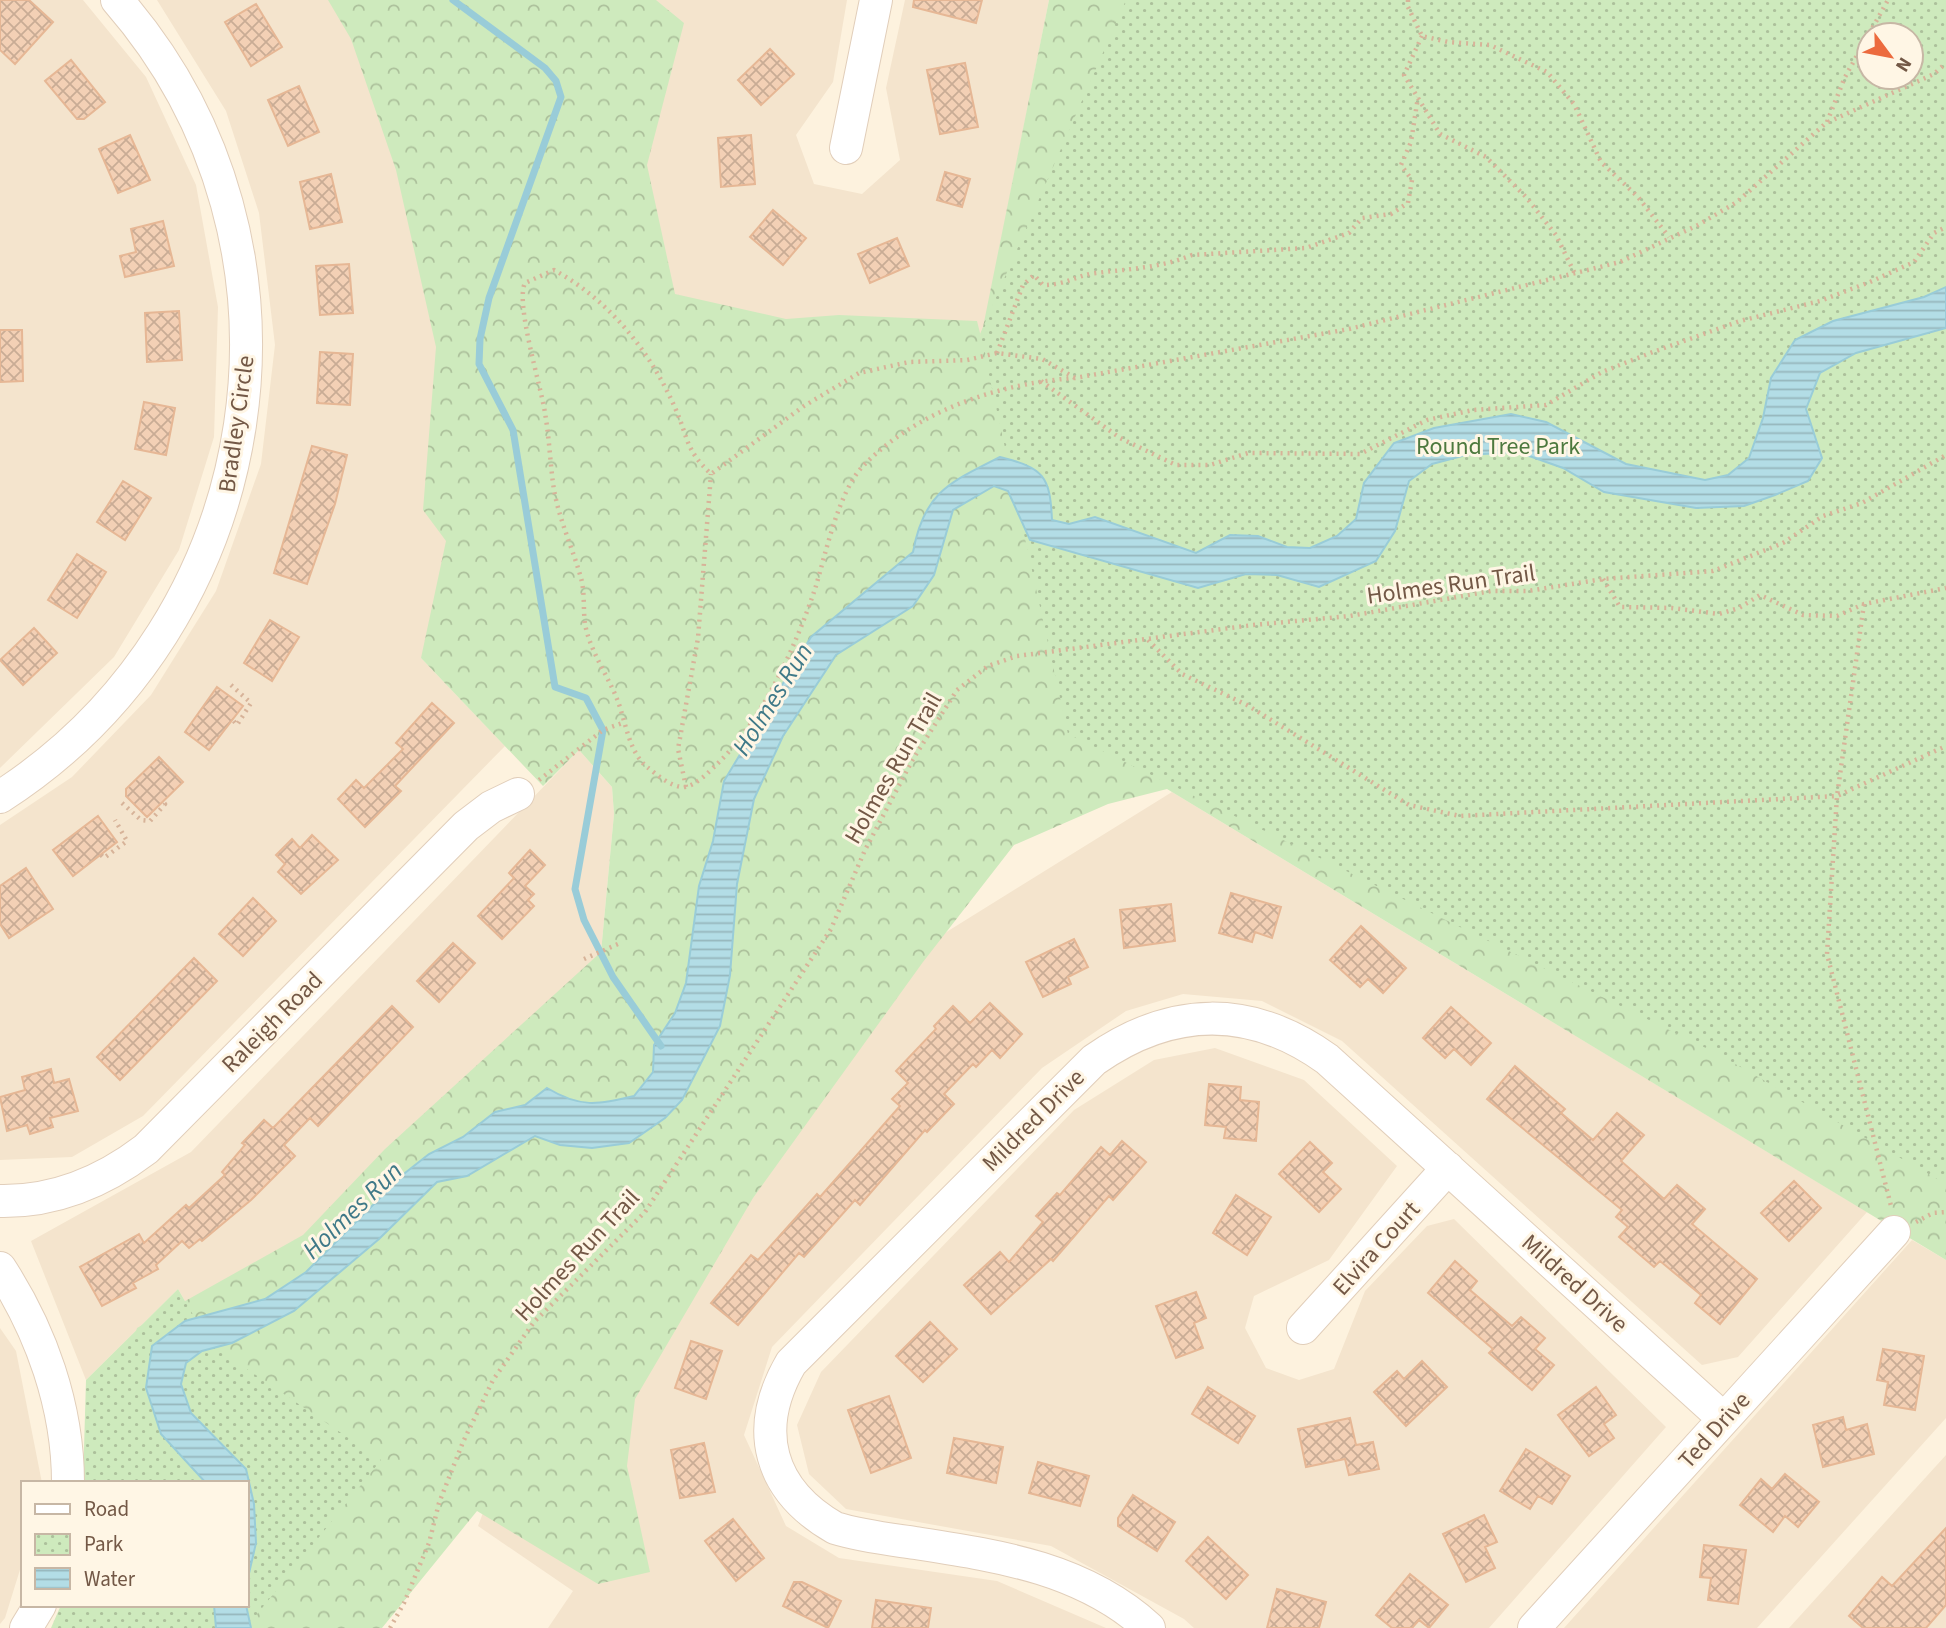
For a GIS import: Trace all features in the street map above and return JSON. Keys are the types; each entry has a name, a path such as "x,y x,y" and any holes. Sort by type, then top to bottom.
{"street":[{"name":"Bradley Circle","path":"0,797 57,756 101,713 153,650 207,550 224,506 241,422 247,340 244,288 225,198 206,144 164,61 117,0"},
{"path":"846,148 876,0"},
{"name":"Raleigh Road","path":"0,1201 48,1195 82,1186 116,1171 146,1149 466,826 491,807 518,794"},
{"name":"Mildred Drive","path":"1149,1628 1107,1596 1059,1573 1025,1562 852,1534 835,1528 810,1514 784,1482 770,1445 770,1419 778,1385 791,1363 1094,1060 1119,1042 1148,1029 1182,1020 1216,1018 1249,1022 1279,1031 1327,1059 1724,1419"},
{"name":"Elvira Court","path":"1303,1328 1448,1168"},
{"name":"Ted Drive","path":"1534,1628 1894,1232"},
{"path":"0,1268 34,1330 51,1375 62,1418 68,1481"},
{"path":"26,1628 39,1607"}],"path":[{"path":"1408,0 1408,7 1422,36"},
{"path":"1826,123 1845,77 1888,0"},
{"path":"1422,36 1404,75 1440,134 1486,157 1526,197 1556,235 1575,274"},
{"path":"1422,36 1448,42 1490,46 1546,72 1574,104 1601,162 1639,197 1669,237"},
{"path":"712,474 692,457 664,385 620,321 599,301 554,270 524,283 521,291 523,313 545,412 555,498 582,582 586,625 635,751 644,764 676,786 686,787 706,775 735,747 793,648 846,497 862,467 893,440 932,416 986,394 1040,381 1075,378 1349,329 1620,262 1698,225 1737,202 1826,123 1934,74 1946,63"},
{"path":"997,353 1023,285 1034,275 1043,285 1063,285 1095,273 1132,270 1175,262 1192,255 1306,248 1349,233 1362,218 1391,214 1408,204 1412,180 1401,165 1411,142 1418,97"},
{"path":"1040,381 1109,432 1176,465 1210,465 1248,453 1360,454 1427,419 1474,410 1546,405 1602,372 1653,352 1740,321 1820,301 1870,282 1914,262 1934,233 1946,227"},
{"path":"686,787 678,749 698,638 704,542 712,474 804,406 859,373 909,362 967,360 997,353 1042,359 1075,378"},
{"name":"Holmes Run Trail","path":"390,1628 429,1542 439,1503 463,1442 493,1380 534,1322 645,1212 831,929 865,850 913,759 957,690 988,666 1017,656 1252,625 1350,616 1491,591 1528,591 1603,579 1713,570 1783,543 1823,516 1862,503 1892,483 1946,455"},
{"path":"1603,579 1620,607 1672,608 1719,614 1739,608 1760,594 1803,615 1837,616 1864,604 1946,588"},
{"path":"1864,604 1837,796 1827,954 1888,1186 1894,1232 1933,1213 1946,1212"},
{"path":"1147,639 1182,674 1247,705 1409,806 1460,816 1837,796 1946,746"},
{"path":"231,685 251,703 237,725 232,719"},
{"path":"518,794 556,770 603,730 625,722"},
{"path":"122,803 141,820 150,821 165,804 163,802"},
{"path":"101,855 104,858 127,841 115,820"},
{"path":"584,959 618,944"}],"shaded area":[{"path":"0,0 83,0 146,77 196,185 218,307 214,437 179,550 114,657 0,768"},
{"path":"157,0 847,0 833,82 796,135 814,184 862,194 900,160 886,88 905,0 1049,0 977,362 421,658 505,746 143,1116 72,1157 0,1160 0,825 72,777 151,695 216,591 261,464 275,345 259,213 226,111"},
{"path":"579,750 612,787 614,814 601,952 210,1344 178,1289 86,1380 31,1241 191,1152"},
{"path":"1172,792 1867,1212 1738,1357 1702,1365 1342,1041 1262,1001 1183,994 1126,1011 1042,1068 772,1347 744,1435 786,1526 839,1558 997,1581 1106,1628 548,1628 573,1591 478,1526 554,1326 940,936"},
{"path":"1215,1048 1304,1080 1397,1166 1329,1260 1254,1296 1245,1328 1266,1368 1299,1380 1334,1369 1365,1291 1427,1226 1454,1219 1666,1427 1489,1628 1194,1628 1184,1619 1051,1546 846,1509 809,1474 797,1425 821,1372 1074,1110 1154,1060"},
{"path":"1912,1240 1946,1260 1946,1418 1757,1628 1564,1628"},
{"path":"0,1328 16,1351 42,1481 21,1481 21,1566 5,1618 0,1624"},
{"path":"1946,1455 1946,1628 1789,1628"}],"green space":[{"path":"328,0 656,0 684,23 647,165 675,294 786,319 839,315 977,321 981,337 1049,0 1808,0 1867,148 1910,91 1925,91 1925,72 1946,44 1946,1260 1167,789 1108,804 1014,845 923,962 753,1198 635,1399 627,1466 650,1572 598,1584 477,1511 382,1628 216,1628 248,1607 248,1481 244,1481 121,1383 137,1328 303,1235 385,1149 601,952 614,814 612,787 579,750 543,786 421,658 446,541 423,510 436,347 396,170 351,39"},
{"name":"Round Tree Park","path":"1126,0 1946,0 1946,1184 1716,1053 1068,734 980,334"},
{"path":"178,1289 210,1344 381,1460 246,1628 51,1628 60,1607 248,1607 248,1481 83,1481 86,1380"}],"water":[{"path":"1946,287 1946,328 1856,353 1820,373 1806,409 1822,458 1808,481 1744,506 1696,508 1604,492 1563,468 1518,452 1466,455 1432,464 1409,481 1395,531 1376,561 1319,587 1277,575 1246,574 1198,588 1030,540 1008,491 994,486 953,510 934,575 913,606 836,655 783,736 754,799 737,884 730,975 720,1026 682,1100 665,1118 629,1143 592,1148 560,1145 535,1136 467,1176 437,1182 379,1239 294,1311 232,1343 202,1351 186,1363 181,1384 191,1413 246,1469 254,1504 256,1543 248,1578 248,1481 204,1481 161,1434 146,1388 152,1346 185,1321 265,1299 306,1272 405,1173 429,1154 463,1137 495,1112 525,1105 547,1088 569,1099 589,1103 634,1096 653,1072 654,1045 675,1013 686,983 699,886 713,841 724,781 811,637 913,552 924,516 932,502 953,483 1000,457 1015,461 1042,476 1049,493 1052,520 1069,524 1095,517 1196,553 1230,535 1258,536 1287,547 1310,548 1337,536 1356,519 1364,483 1394,443 1434,428 1511,414 1546,422 1626,464 1705,480 1728,475 1749,458 1763,418 1771,378 1795,340 1833,321 1924,297"},
{"path":"214,1607 246,1607 251,1628 216,1628"}],"building":[{"path":"0,0 29,0 53,22 15,64 0,50"},
{"path":"914,0 982,0 976,23 913,7"},
{"path":"256,4 282,47 251,66 225,22"},
{"path":"770,49 794,74 761,105 738,80"},
{"path":"71,60 105,102 84,119 77,119 45,81"},
{"path":"965,63 978,127 940,134 927,70"},
{"path":"299,86 319,132 288,146 268,100"},
{"path":"130,135 150,180 118,193 99,149"},
{"path":"751,135 755,184 721,187 718,138"},
{"path":"945,172 970,179 962,207 937,200"},
{"path":"331,174 342,222 310,229 300,182"},
{"path":"773,210 806,238 783,265 750,237"},
{"path":"163,221 174,266 125,277 120,256 136,252 131,229"},
{"path":"897,238 909,266 870,283 858,254"},
{"path":"349,264 353,313 320,315 316,266"},
{"path":"179,311 182,360 147,362 145,313"},
{"path":"0,330 22,330 23,381 0,382"},
{"path":"320,352 353,354 350,405 317,403"},
{"path":"144,402 175,408 166,455 135,449"},
{"path":"312,446 347,455 335,504 307,584 274,573"},
{"path":"123,481 151,498 125,540 97,522"},
{"path":"77,554 106,572 77,618 48,600"},
{"path":"270,620 299,637 272,681 244,663"},
{"path":"34,628 57,653 23,685 0,660"},
{"path":"217,687 243,706 209,750 185,732"},
{"path":"432,703 454,723 395,786 401,791 365,827 338,799 356,780 364,788 403,749 396,743"},
{"path":"159,757 183,782 147,817 126,796 126,789"},
{"path":"98,816 117,842 73,876 53,850"},
{"path":"312,835 338,860 301,894 278,872 285,864 276,855 292,839 300,848"},
{"path":"530,850 545,865 525,886 534,894 528,900 534,906 502,939 478,916 514,878 509,873"},
{"path":"26,868 53,909 9,938 0,924 0,886"},
{"path":"1231,893 1281,907 1272,938 1255,932 1252,942 1219,933"},
{"path":"253,898 276,921 243,956 219,934"},
{"path":"1171,904 1175,941 1124,948 1120,910"},
{"path":"1361,926 1406,968 1383,993 1368,979 1360,987 1330,960"},
{"path":"1074,939 1088,967 1068,977 1071,984 1043,997 1026,962"},
{"path":"453,943 475,963 439,1002 417,981"},
{"path":"194,958 217,981 120,1080 97,1057"},
{"path":"990,1003 1022,1034 1000,1058 992,1050 976,1067 973,1064 944,1094 954,1104 927,1132 925,1130 860,1205 855,1200 804,1257 799,1253 738,1325 711,1303 751,1255 758,1260 817,1194 820,1197 900,1106 892,1099 908,1083 896,1071 936,1029 934,1026 953,1006 970,1023"},
{"path":"392,1006 413,1027 318,1126 310,1118 284,1145 295,1156 251,1200 202,1241 200,1239 189,1248 182,1241 156,1265 158,1269 133,1283 136,1288 102,1306 80,1267 139,1234 144,1243 186,1205 189,1208 225,1175 222,1172 245,1145 242,1143 264,1120 273,1128"},
{"path":"1451,1007 1491,1043 1471,1065 1454,1049 1445,1058 1423,1038"},
{"path":"1515,1066 1565,1109 1561,1113 1593,1140 1617,1113 1644,1135 1621,1161 1664,1199 1677,1185 1705,1209 1692,1224 1757,1279 1720,1324 1695,1303 1701,1295 1660,1261 1654,1267 1619,1237 1628,1227 1616,1217 1622,1210 1487,1099"},
{"path":"51,1069 54,1083 69,1079 78,1111 50,1118 53,1127 30,1134 27,1125 7,1131 0,1097 25,1090 22,1077"},
{"path":"1209,1084 1241,1087 1240,1100 1259,1102 1256,1141 1224,1138 1226,1127 1205,1125"},
{"path":"1122,1141 1146,1162 1113,1200 1109,1196 1053,1261 1051,1259 991,1314 964,1285 1000,1252 1009,1262 1043,1222 1036,1216 1057,1193 1060,1195 1101,1147 1110,1155"},
{"path":"1310,1142 1332,1163 1323,1172 1341,1189 1319,1212 1279,1174"},
{"path":"1794,1181 1821,1208 1789,1241 1761,1213"},
{"path":"1236,1195 1271,1217 1247,1255 1213,1233"},
{"path":"1455,1261 1477,1281 1470,1290 1512,1326 1521,1317 1545,1338 1535,1349 1554,1365 1532,1390 1489,1353 1493,1349 1428,1293"},
{"path":"1196,1292 1206,1318 1194,1323 1203,1348 1176,1358 1156,1306"},
{"path":"930,1322 957,1349 923,1382 896,1356"},
{"path":"691,1341 722,1351 706,1399 675,1388"},
{"path":"1883,1349 1924,1356 1915,1410 1884,1405 1888,1382 1877,1380"},
{"path":"1422,1361 1447,1387 1406,1426 1374,1392 1397,1371 1404,1379"},
{"path":"1208,1387 1255,1416 1238,1443 1192,1414"},
{"path":"1596,1387 1616,1415 1604,1424 1614,1438 1589,1456 1558,1415"},
{"path":"889,1396 911,1458 871,1473 848,1410"},
{"path":"1843,1417 1846,1430 1867,1424 1874,1454 1823,1467 1813,1425"},
{"path":"1350,1418 1356,1445 1373,1442 1379,1469 1349,1475 1345,1459 1306,1467 1298,1429"},
{"path":"954,1438 1003,1447 996,1483 947,1473"},
{"path":"704,1443 715,1492 680,1498 671,1450"},
{"path":"1526,1449 1570,1476 1552,1504 1538,1496 1530,1509 1500,1491"},
{"path":"1038,1462 1089,1476 1080,1506 1029,1493"},
{"path":"1785,1474 1819,1502 1798,1527 1785,1516 1773,1532 1740,1505 1761,1479 1772,1489"},
{"path":"1133,1495 1175,1522 1157,1551 1118,1526 1118,1518"},
{"path":"1484,1515 1497,1542 1485,1547 1495,1568 1466,1582 1443,1534"},
{"path":"733,1519 764,1558 736,1581 705,1541"},
{"path":"1946,1528 1946,1605 1926,1628 1863,1628 1849,1616 1882,1577 1892,1586"},
{"path":"1208,1537 1248,1575 1226,1599 1186,1561"},
{"path":"1704,1545 1746,1550 1738,1604 1708,1600 1711,1578 1700,1577"},
{"path":"1410,1574 1448,1605 1429,1628 1419,1620 1412,1628 1392,1628 1376,1615"},
{"path":"794,1582 802,1582 841,1601 828,1628 783,1606"},
{"path":"1277,1589 1326,1602 1319,1628 1267,1628"},
{"path":"876,1600 931,1608 928,1628 872,1628"}],"waterway":[{"path":"453,0 545,68 556,81 561,97 489,298 480,339 479,364 513,430 555,687 586,698 603,730 575,889 584,920 613,977 661,1046"}],"water label":[{"name":"Holmes Run","path":"772,699"},
{"name":"Holmes Run","path":"352,1210"}]}
